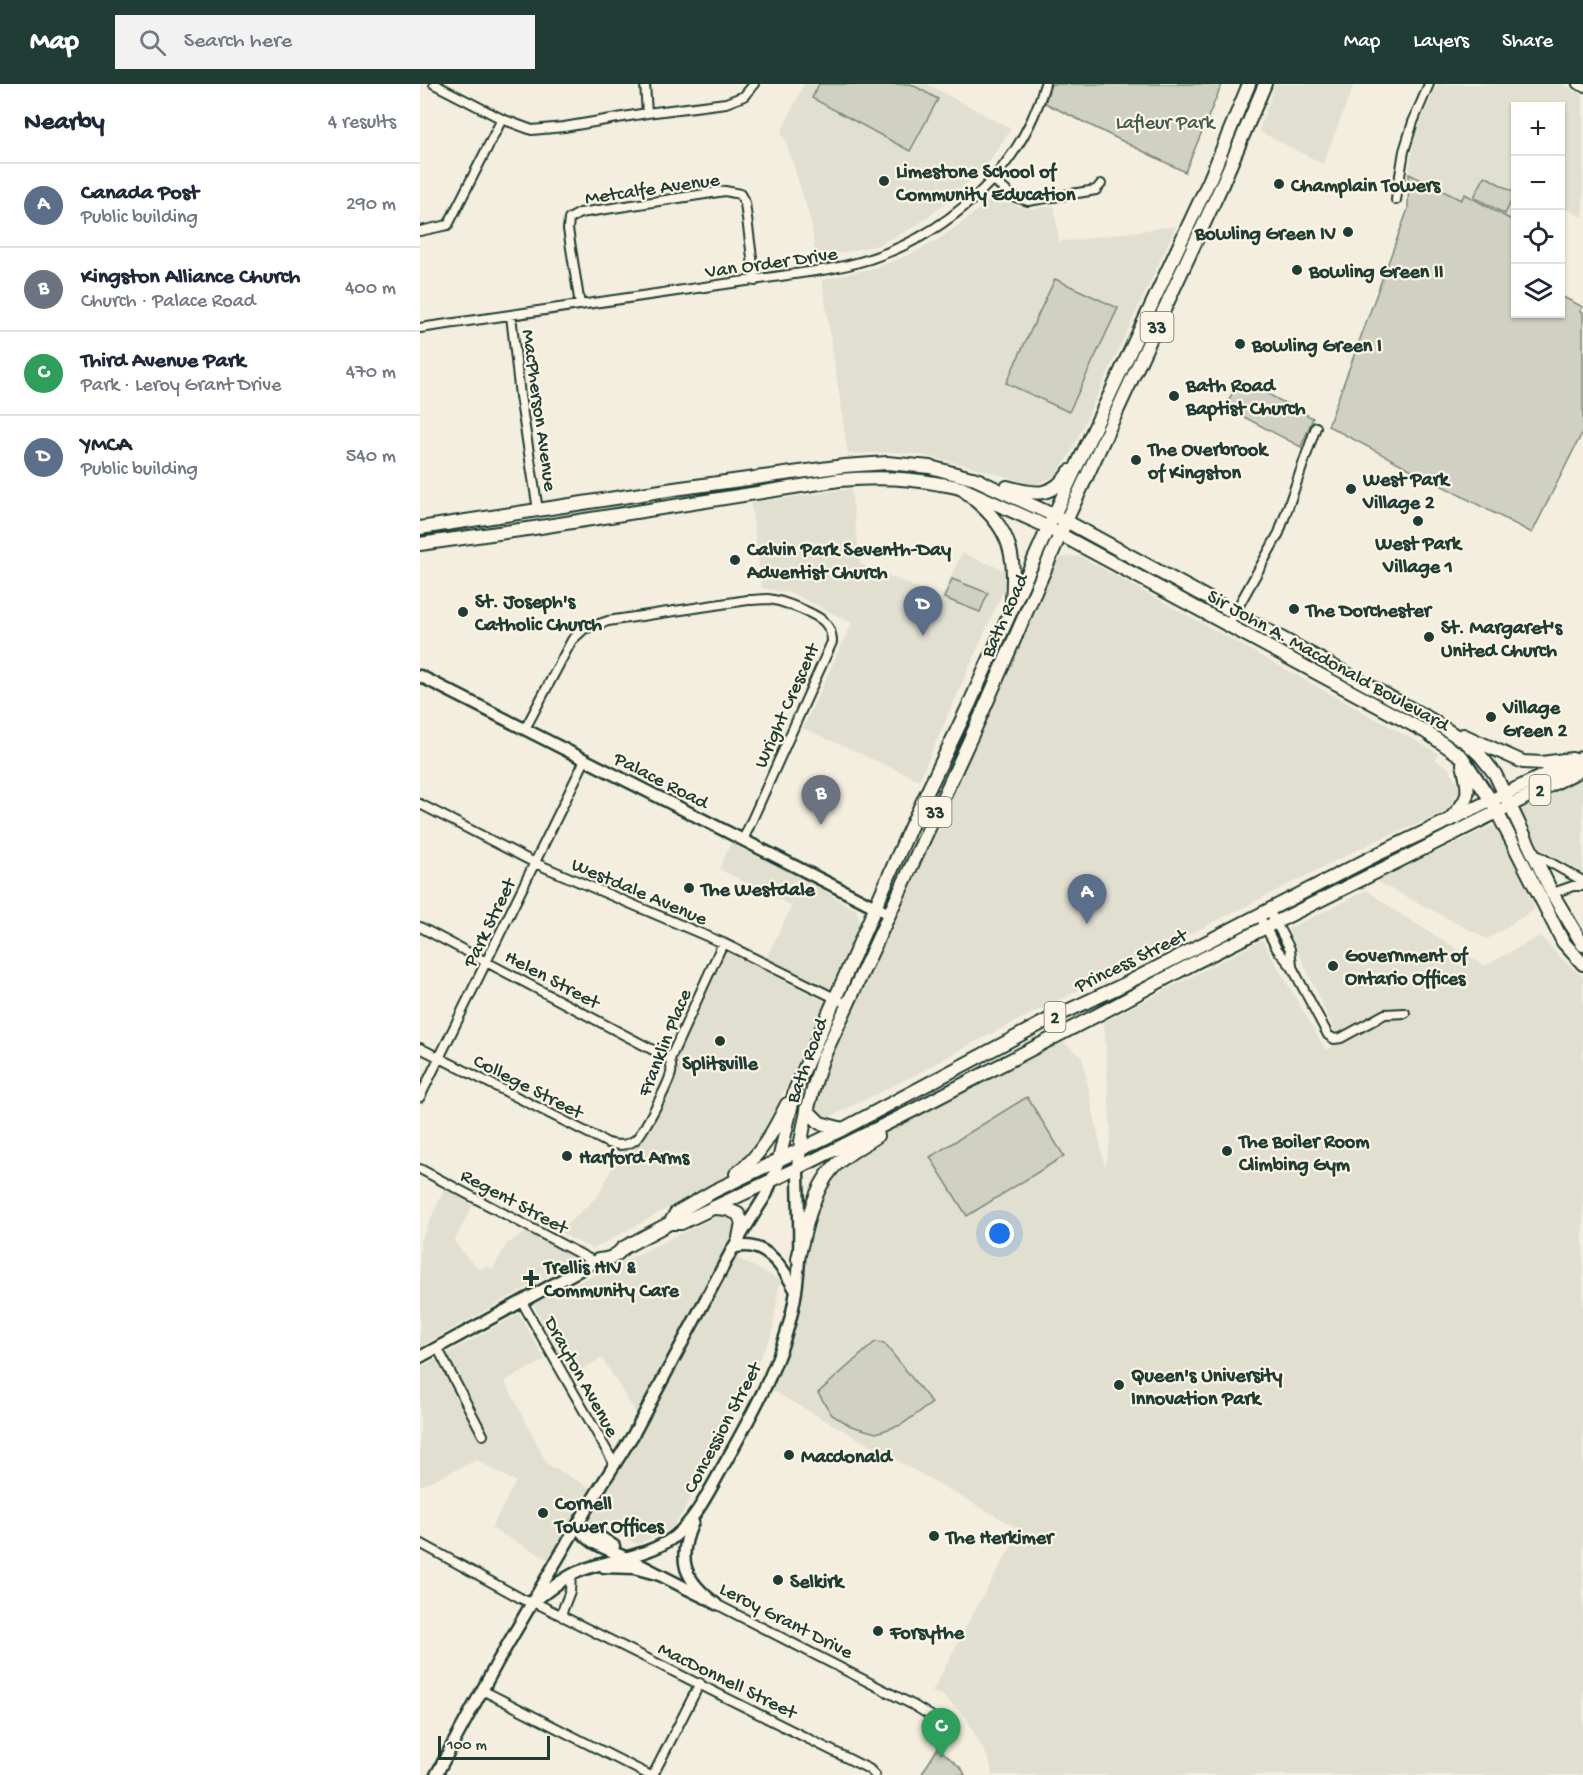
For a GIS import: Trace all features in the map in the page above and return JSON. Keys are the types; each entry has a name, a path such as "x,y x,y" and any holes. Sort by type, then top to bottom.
{"main road":[{"name":"Bath Road","path":"779,1160 795,1090 1048,528 1210,179 1249,84"},
{"name":"Bath Road","path":"798,1168 807,1109 822,1060 983,711 1066,520 1221,187 1265,84"},
{"path":"420,528 674,489 844,466 887,463 930,467 1037,494 1050,491 1064,480 1089,442"},
{"name":"Sir John A. Macdonald Boulevard","path":"420,544 839,480 887,476 961,488 1048,528 1228,625 1426,732 1462,758 1495,807 1546,895 1583,945"},
{"name":"Sir John A. Macdonald Boulevard","path":"973,478 1055,514 1430,719 1467,743 1495,774 1531,851 1563,942 1583,964"},
{"path":"961,488 988,511 1002,528 1011,549 1014,578 1011,610"},
{"path":"538,510 549,518 565,523"},
{"path":"512,531 530,522 538,510"},
{"name":"Palace Road","path":"420,676 889,914"},
{"path":"1430,719 1523,762 1582,761"},
{"path":"1446,824 1466,803 1469,786 1462,758"},
{"name":"Princess Street","path":"420,1357 597,1261 604,1253 614,1248 622,1248 670,1223 681,1223 714,1208 912,1111 1582,761"},
{"name":"Princess Street","path":"670,1223 676,1213 714,1191 843,1129 1048,1020 1123,985 1378,854 1446,824 1495,807"},
{"path":"714,1191 751,1163 773,1131 795,1090"},
{"path":"807,1109 820,1123 843,1129"},
{"path":"798,1259 808,1215 827,1176 842,1160 912,1111"},
{"name":"Concession Street","path":"436,1775 532,1603 615,1465 736,1243 767,1193 779,1160"},
{"name":"Concession Street","path":"532,1603 571,1575 652,1549 672,1538 685,1527 699,1509 762,1393 778,1356 796,1291 798,1168"},
{"path":"714,1208 727,1209 738,1214 742,1222 736,1243 750,1245 774,1258 785,1271 796,1291"},
{"path":"699,1509 685,1544 683,1562 693,1582 716,1604"},
{"name":"Leroy Grant Drive","path":"577,1526 588,1529 614,1546 625,1557 716,1604"},
{"path":"589,1568 614,1566 634,1568 660,1575"},
{"path":"444,1760 445,1775"}],"street":[{"path":"434,84 502,119 532,130 737,100 744,96 754,84"},
{"path":"645,84 647,113"},
{"name":"Van Order Drive","path":"420,328 855,265 905,246 931,232 974,199 992,179 1011,156 1028,129 1044,84"},
{"path":"1396,200 1404,151 1429,84"},
{"path":"1577,84 1583,87"},
{"path":"420,231 448,225 502,119"},
{"path":"992,179 1012,196 1028,201 1096,190 1101,184"},
{"name":"Metcalfe Avenue","path":"580,305 568,229 569,219 580,213 725,191 740,194 745,202 755,281"},
{"name":"MacPherson Avenue","path":"511,315 520,396 538,510"},
{"path":"1228,625 1279,533 1316,427"},
{"name":"Wright Crescent","path":"525,729 572,640 584,629 592,626 608,621 748,600 769,599 822,620 827,625 832,642 743,840"},
{"name":"Park Street","path":"420,1097 585,760"},
{"name":"Westdale Avenue","path":"420,804 535,863 723,943 847,1004"},
{"path":"1531,851 1583,881"},
{"path":"1546,895 1573,886 1583,886"},
{"path":"1264,912 1277,949 1292,966 1328,1035 1334,1039 1341,1038 1385,1014 1405,1013"},
{"name":"Helen Street","path":"420,927 670,1059"},
{"name":"Franklin Place","path":"625,1145 634,1141 642,1133 669,1080 670,1059 723,943"},
{"name":"College Street","path":"420,1048 605,1142 625,1145"},
{"name":"Regent Street","path":"420,1169 597,1261"},
{"name":"Drayton Avenue","path":"522,1302 615,1465"},
{"path":"437,1347 483,1435"},
{"name":"MacDonnell Street","path":"420,1543 524,1600 540,1605 700,1683 870,1769 875,1775"},
{"path":"563,1617 562,1612 570,1591 571,1575"},
{"name":"Leroy Grant Drive","path":"716,1604 931,1716"},
{"path":"482,1690 651,1775 700,1683"}],"shaded area":[{"name":"Limestone School of Community Education","path":"804,84 927,84 1011,129 988,163 951,199 916,226 878,245 816,258 811,221 785,139 781,133"},
{"path":"1275,84 1354,84 1323,164 1259,131"},
{"path":"1437,84 1562,84 1583,95 1583,217 1565,208 1565,102 1511,102 1511,226 1409,174 1414,137"},
{"path":"996,193 1020,207 1033,209 1054,206 1059,242 1176,226 1069,456 1055,476 1033,485 970,466 921,455 895,452 848,454 822,280 878,267 909,255 936,241 966,220"},
{"path":"851,489 860,564 941,598 962,553 1011,573 919,780 803,728 852,623 792,593 762,588 751,503"},
{"path":"1069,556 1081,557 1438,753 1435,760 1449,768 1460,790 1445,813 1375,841 830,1117 820,1116 812,1111 824,1065 1055,560"},
{"path":"1583,776 1583,872 1542,850 1521,811 1524,804"},
{"path":"1492,826 1498,827 1535,909 1487,939 1376,881"},
{"path":"731,843 812,884 856,910 860,922 830,989 766,958 792,906 719,869"},
{"path":"1367,890 1392,909 1485,966 1540,936 1583,977 1583,1775 993,1775 989,1760 965,1716 942,1695 932,1692 976,1608 1021,1530 768,1388 788,1330 804,1237 823,1184 873,1138 1056,1037 1082,1057 1105,1169 1111,1133 1104,1022 1262,940 1326,1050 1340,1043 1288,929"},
{"path":"725,951 826,1002 758,1146 721,1179 593,1249 559,1232 597,1197 620,1154 639,1144 645,1138 674,1082 677,1070 676,1058"},
{"path":"445,1188 474,1203 454,1241 480,1270 488,1266 493,1269 507,1244 528,1231 579,1258 420,1347 420,1242"},
{"path":"724,1213 732,1222 734,1231 636,1413 602,1358 572,1375 533,1304"},
{"path":"735,1257 780,1280 772,1334 684,1510 670,1530 637,1544 589,1521"},
{"path":"519,1314 545,1360 505,1381 547,1464 590,1488 549,1560 491,1528 516,1482 477,1460 420,1486 420,1368"}],"green space":[{"path":"819,84 911,84 938,99 910,151 812,98"},
{"name":"Lafleur Park","path":"1051,84 1222,84 1185,172 1045,103"},
{"path":"1409,174 1461,200 1465,194 1511,220 1511,318 1565,318 1565,298 1583,307 1580,311 1583,312 1583,431 1532,533 1328,426 1408,209"},
{"path":"1485,176 1511,191 1511,201 1505,214 1474,197"},
{"path":"1055,279 1118,308 1069,412 1006,383"},
{"path":"1240,379 1313,418 1301,447 1225,407"},
{"path":"952,579 988,593 980,612 944,598"},
{"path":"1027,1097 1064,1156 967,1216 930,1157"},
{"path":"875,1342 884,1343 932,1403 901,1425 876,1433 851,1426 832,1415 818,1393"},
{"path":"938,1748 962,1769 965,1775 921,1775"}],"place":[{"name":"Limestone School of Community Education","path":"884,181"},
{"name":"Champlain Towers","path":"1279,184"},
{"name":"Bowling Green IV","path":"1348,232"},
{"name":"Bowling Green II","path":"1297,270"},
{"name":"Bowling Green I","path":"1240,344"},
{"name":"Bath Road Baptist Church","path":"1174,396"},
{"name":"The Overbrook of Kingston","path":"1136,460"},
{"name":"West Park Village 2","path":"1351,489"},
{"name":"West Park Village 1","path":"1418,521"},
{"name":"Calvin Park Seventh-Day Adventist Church","path":"735,560"},
{"name":"The Dorchester","path":"1294,609"},
{"name":"St. Joseph's Catholic Church","path":"463,612"},
{"name":"YMCA","path":"923,636"},
{"name":"St. Margaret's United Church","path":"1429,637"},
{"name":"Village Green 2","path":"1491,717"},
{"name":"Kingston Alliance Church","path":"821,825"},
{"name":"The Westdale","path":"689,888"},
{"name":"Canada Post","path":"1087,924"},
{"name":"Government of Ontario Offices","path":"1333,966"},
{"name":"Splitsville","path":"720,1041"},
{"name":"The Boiler Room Climbing Gym","path":"1227,1151"},
{"name":"Harford Arms","path":"567,1156"},
{"name":"Trellis HIV & Community Care","path":"531,1278"},
{"name":"Queen's University Innovation Park","path":"1119,1385"},
{"name":"Macdonald","path":"789,1455"},
{"name":"Cornell Tower Offices","path":"543,1513"},
{"name":"The Herkimer","path":"934,1536"},
{"name":"Selkirk","path":"778,1580"},
{"name":"Forsythe","path":"878,1631"},
{"name":"Third Avenue Park","path":"941,1758"}]}
